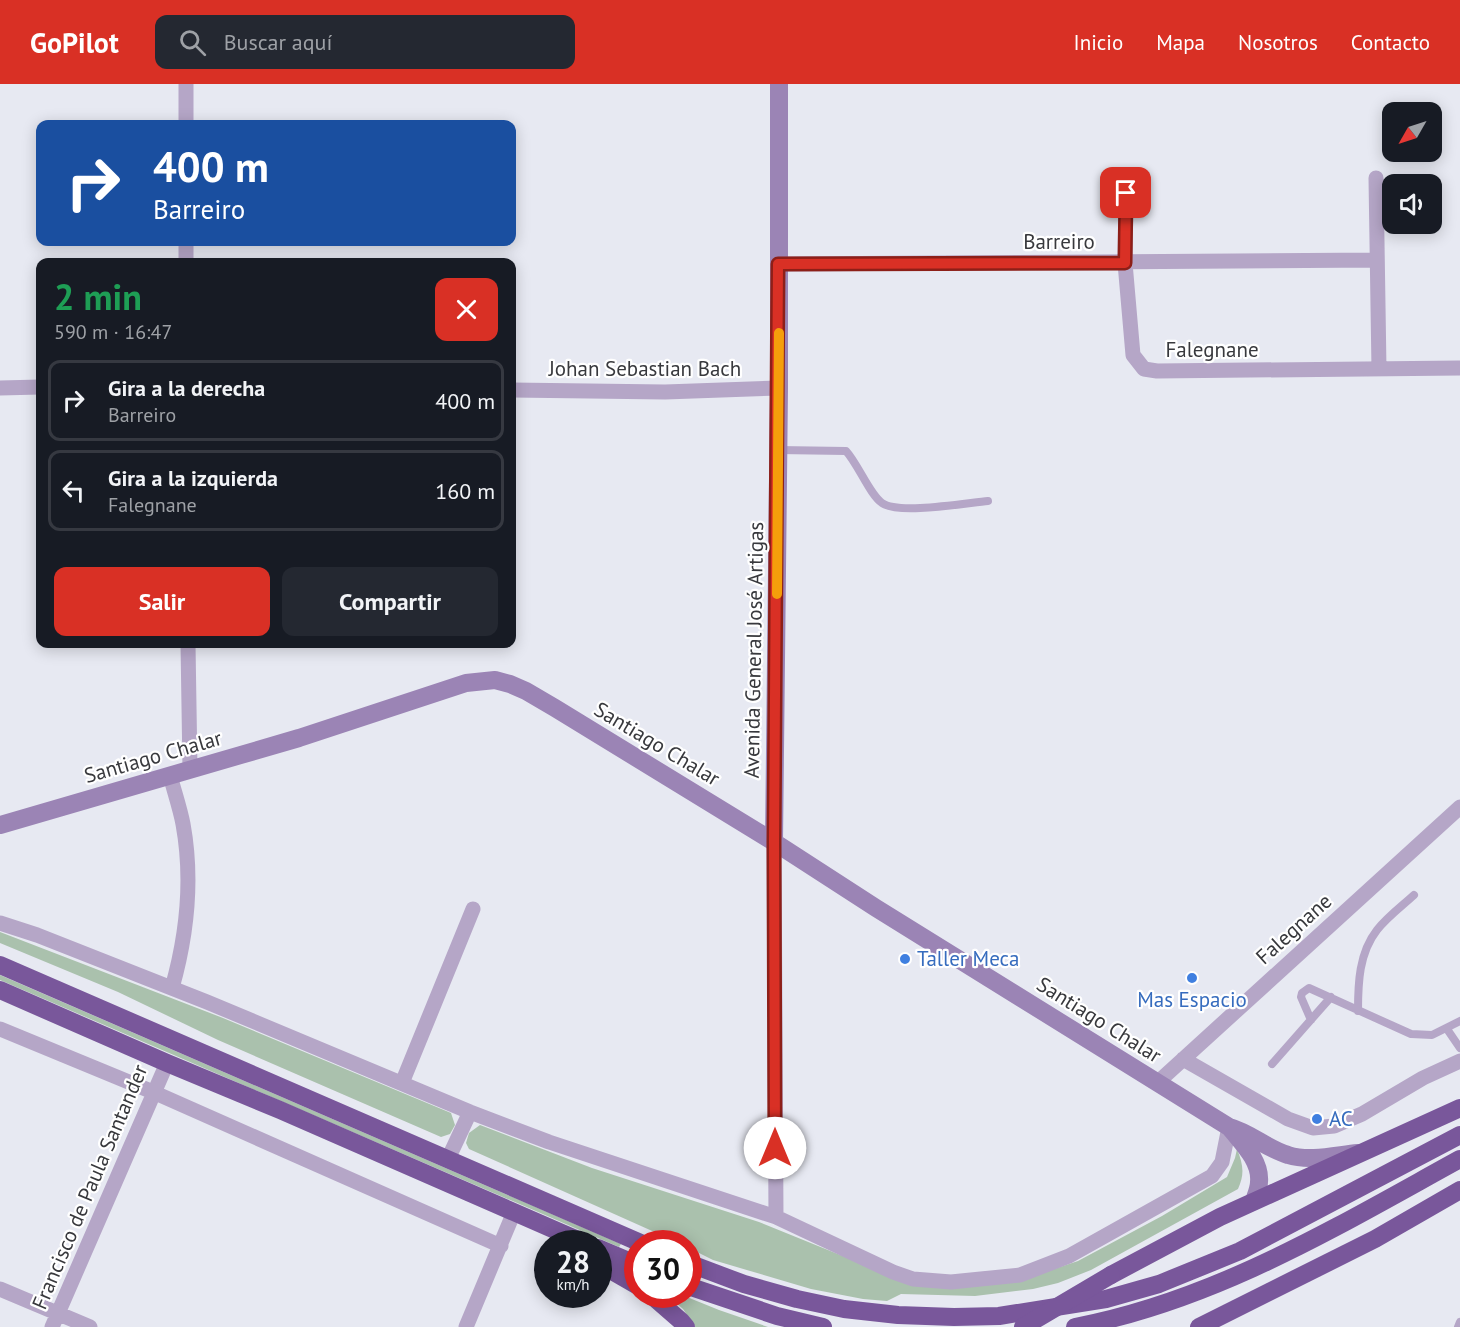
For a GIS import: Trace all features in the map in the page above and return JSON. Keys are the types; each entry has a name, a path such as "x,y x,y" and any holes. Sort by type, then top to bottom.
{"highway":[{"path":"0,965 624,1236"},
{"path":"0,990 555,1230"},
{"path":"1023,1327 1111,1275 1220,1216 1460,1108"},
{"path":"702,1268 744,1284 797,1299 844,1309 898,1315 999,1316 1106,1299 1159,1284 1240,1251 1460,1135"},
{"path":"1075,1327 1150,1309 1196,1294 1250,1271 1460,1159"},
{"path":"1199,1327 1349,1252 1460,1190"},
{"path":"519,1214 534,1231"},
{"path":"702,1291 777,1316 823,1327"},
{"path":"667,1308 686,1327"}],"street":[{"path":"186,84 186,120"},
{"name":"Avenida General José Artigas","path":"776,1217 774,842 779,388 779,84"},
{"path":"1376,178 1379,369"},
{"name":"Falegnane","path":"1126,193 1125,263 1133,355 1144,369 1157,371 1460,368"},
{"name":"Barreiro","path":"778,264 1377,260"},
{"path":"0,388 36,387"},
{"name":"Johan Sebastian Bach","path":"516,390 665,392 779,388"},
{"path":"188,648 190,769"},
{"name":"Santiago Chalar","path":"0,825 299,738 466,683 495,680 526,691 774,842 1229,1127 1243,1131 1286,1155 1302,1159 1362,1153"},
{"path":"170,775 183,824 188,896 185,934 172,988"},
{"name":"Falegnane","path":"1157,1083 1460,807"},
{"path":"402,1083 473,909"},
{"path":"0,923 38,935 172,988 470,1112 549,1142 776,1217 893,1272 914,1279 951,1282 1020,1275 1069,1256 1212,1176 1222,1162 1229,1127"},
{"path":"0,1029 153,1092 501,1246"},
{"path":"1183,1059 1288,1119 1313,1128 1334,1126 1362,1114 1423,1078 1460,1061"},
{"name":"Francisco de Paula Santander","path":"55,1321 166,1063"},
{"path":"448,1159 470,1112"},
{"name":"Santiago Chalar","path":"1229,1127 1249,1152 1258,1168 1259,1182 1254,1201"},
{"path":"466,1327 501,1246 519,1214"},
{"path":"0,1289 55,1321 90,1327"}],"lane":[{"path":"778,450 846,451 855,460 867,483 882,503 898,509 987,501"},
{"path":"1359,1011 1360,973 1365,950 1377,930 1414,895"},
{"path":"1311,1020 1301,998 1305,989 1309,988 1411,1034 1432,1035 1460,1021"},
{"path":"1272,1064 1331,997"},
{"path":"1447,1029 1460,1048"},
{"path":"1458,1327 1460,1322"}],"green space":[{"path":"0,932 223,1018 451,1113 455,1125 450,1134 441,1137 218,1040 118,992 0,943"},
{"path":"0,975 589,1230 580,1230 0,980"},
{"path":"480,1125 592,1168 759,1222 902,1280 1024,1279 1078,1261 1162,1216 1227,1177 1237,1149 1242,1164 1242,1174 1238,1189 1091,1270 1058,1283 1033,1289 975,1296 901,1294 887,1301 811,1289 713,1260 702,1254 702,1230 650,1230 469,1149 466,1143 469,1133"},
{"path":"612,1240 621,1244 619,1247 612,1244"},
{"path":"702,1303 768,1327 695,1327 683,1309 702,1308"}],"slow traffic":[{"path":"777,594 779,333"}],"place":[{"name":"Taller Meca","path":"905,959"},
{"name":"Mas Espacio","path":"1192,978"},
{"name":"AC","path":"1317,1119"}],"route":[{"path":"775,1148 774,842 779,388 778,264 1125,263 1126,193"}]}
